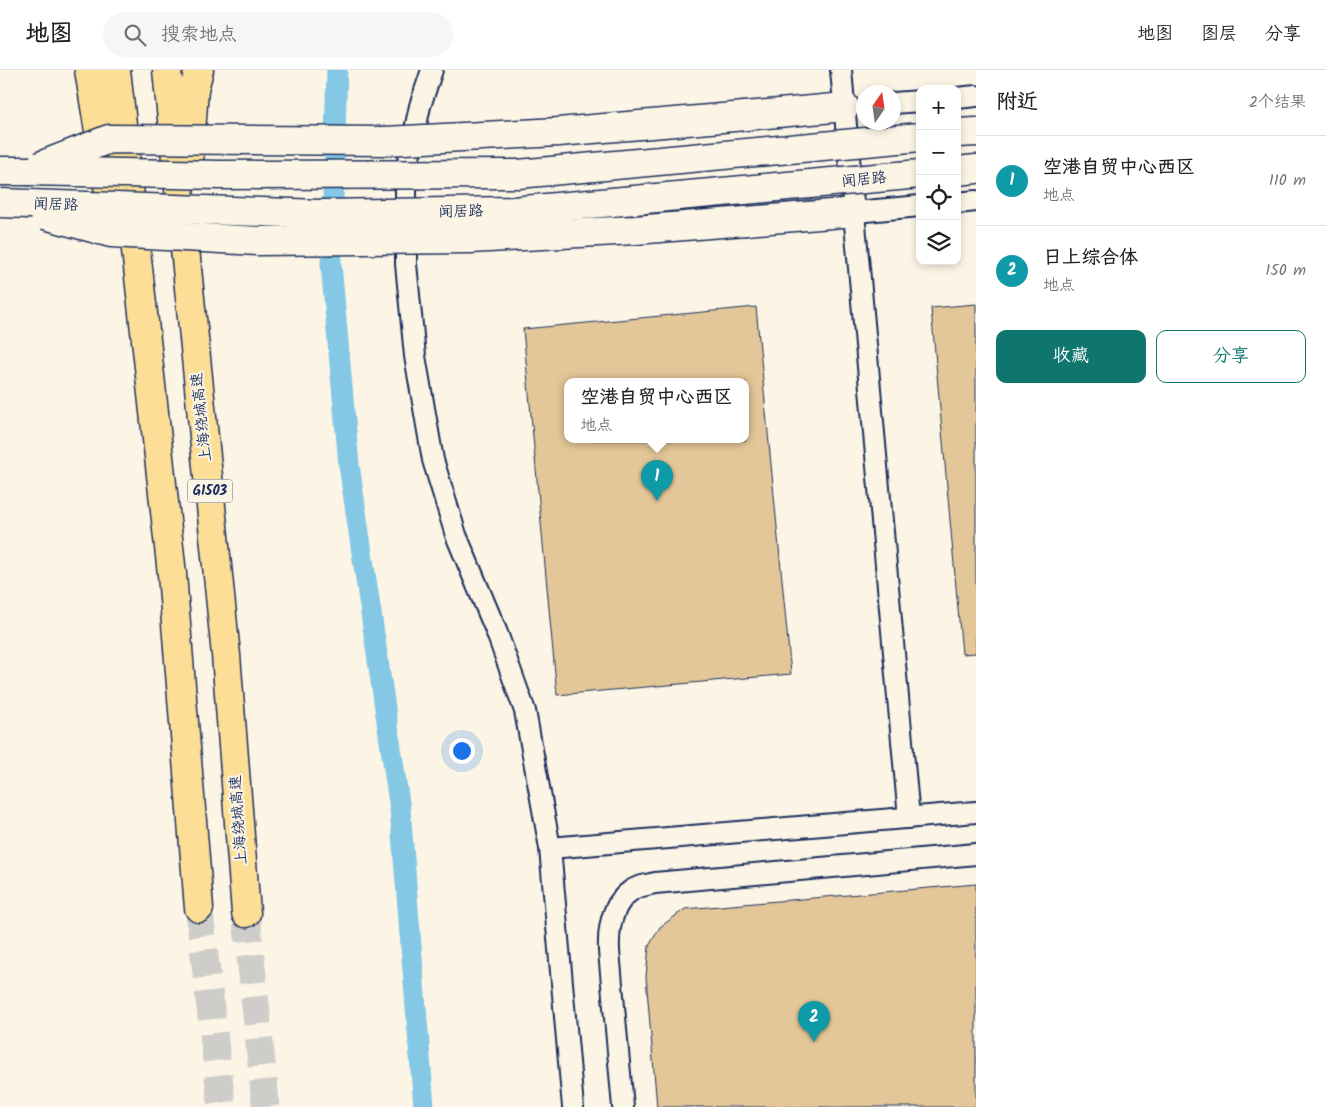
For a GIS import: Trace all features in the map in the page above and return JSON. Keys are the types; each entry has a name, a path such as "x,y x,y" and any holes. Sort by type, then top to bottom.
{"highway":[{"path":"89,70 172,574"},
{"path":"116,70 172,574 199,908"},
{"name":"上海绕城高速","path":"167,70 225,645 246,913"},
{"path":"199,70 194,89 185,220 225,645"}],"main road":[{"path":"27,171 110,139 386,141 558,132 854,107"},
{"path":"961,133 976,132"},
{"path":"0,171 220,175 518,174 916,137"},
{"path":"961,171 976,169"},
{"name":"闻居路","path":"0,203 322,214 513,211 916,174"},
{"path":"0,203 112,233 258,241 470,239 635,230 855,212"}],"street":[{"path":"432,70 420,106 406,172 406,264 415,356 433,460 456,535 497,633 525,711 550,848 573,1107"},
{"path":"842,70 854,107 855,212 909,818"},
{"path":"961,98 976,96"},
{"path":"901,102 916,101"},
{"path":"961,203 976,201"},
{"path":"855,212 916,206"},
{"path":"550,848 976,812"},
{"path":"623,1107 608,951 608,928 618,904 632,890 655,883 976,854"}],"building":[{"path":"976,304 976,653 962,654 931,308"},
{"path":"756,307 791,674 557,695 523,329"},
{"path":"976,884 976,1107 657,1107 646,977 649,946 660,927 685,909"}],"waterway":[{"path":"337,70 331,264 349,465 400,809 424,1107"}],"tunnel":[{"path":"199,908 222,1107"},
{"path":"246,913 266,1107"}],"place":[{"name":"空港自贸中心西区","path":"657,501"},
{"name":"日上综合体","path":"814,1042"}]}
